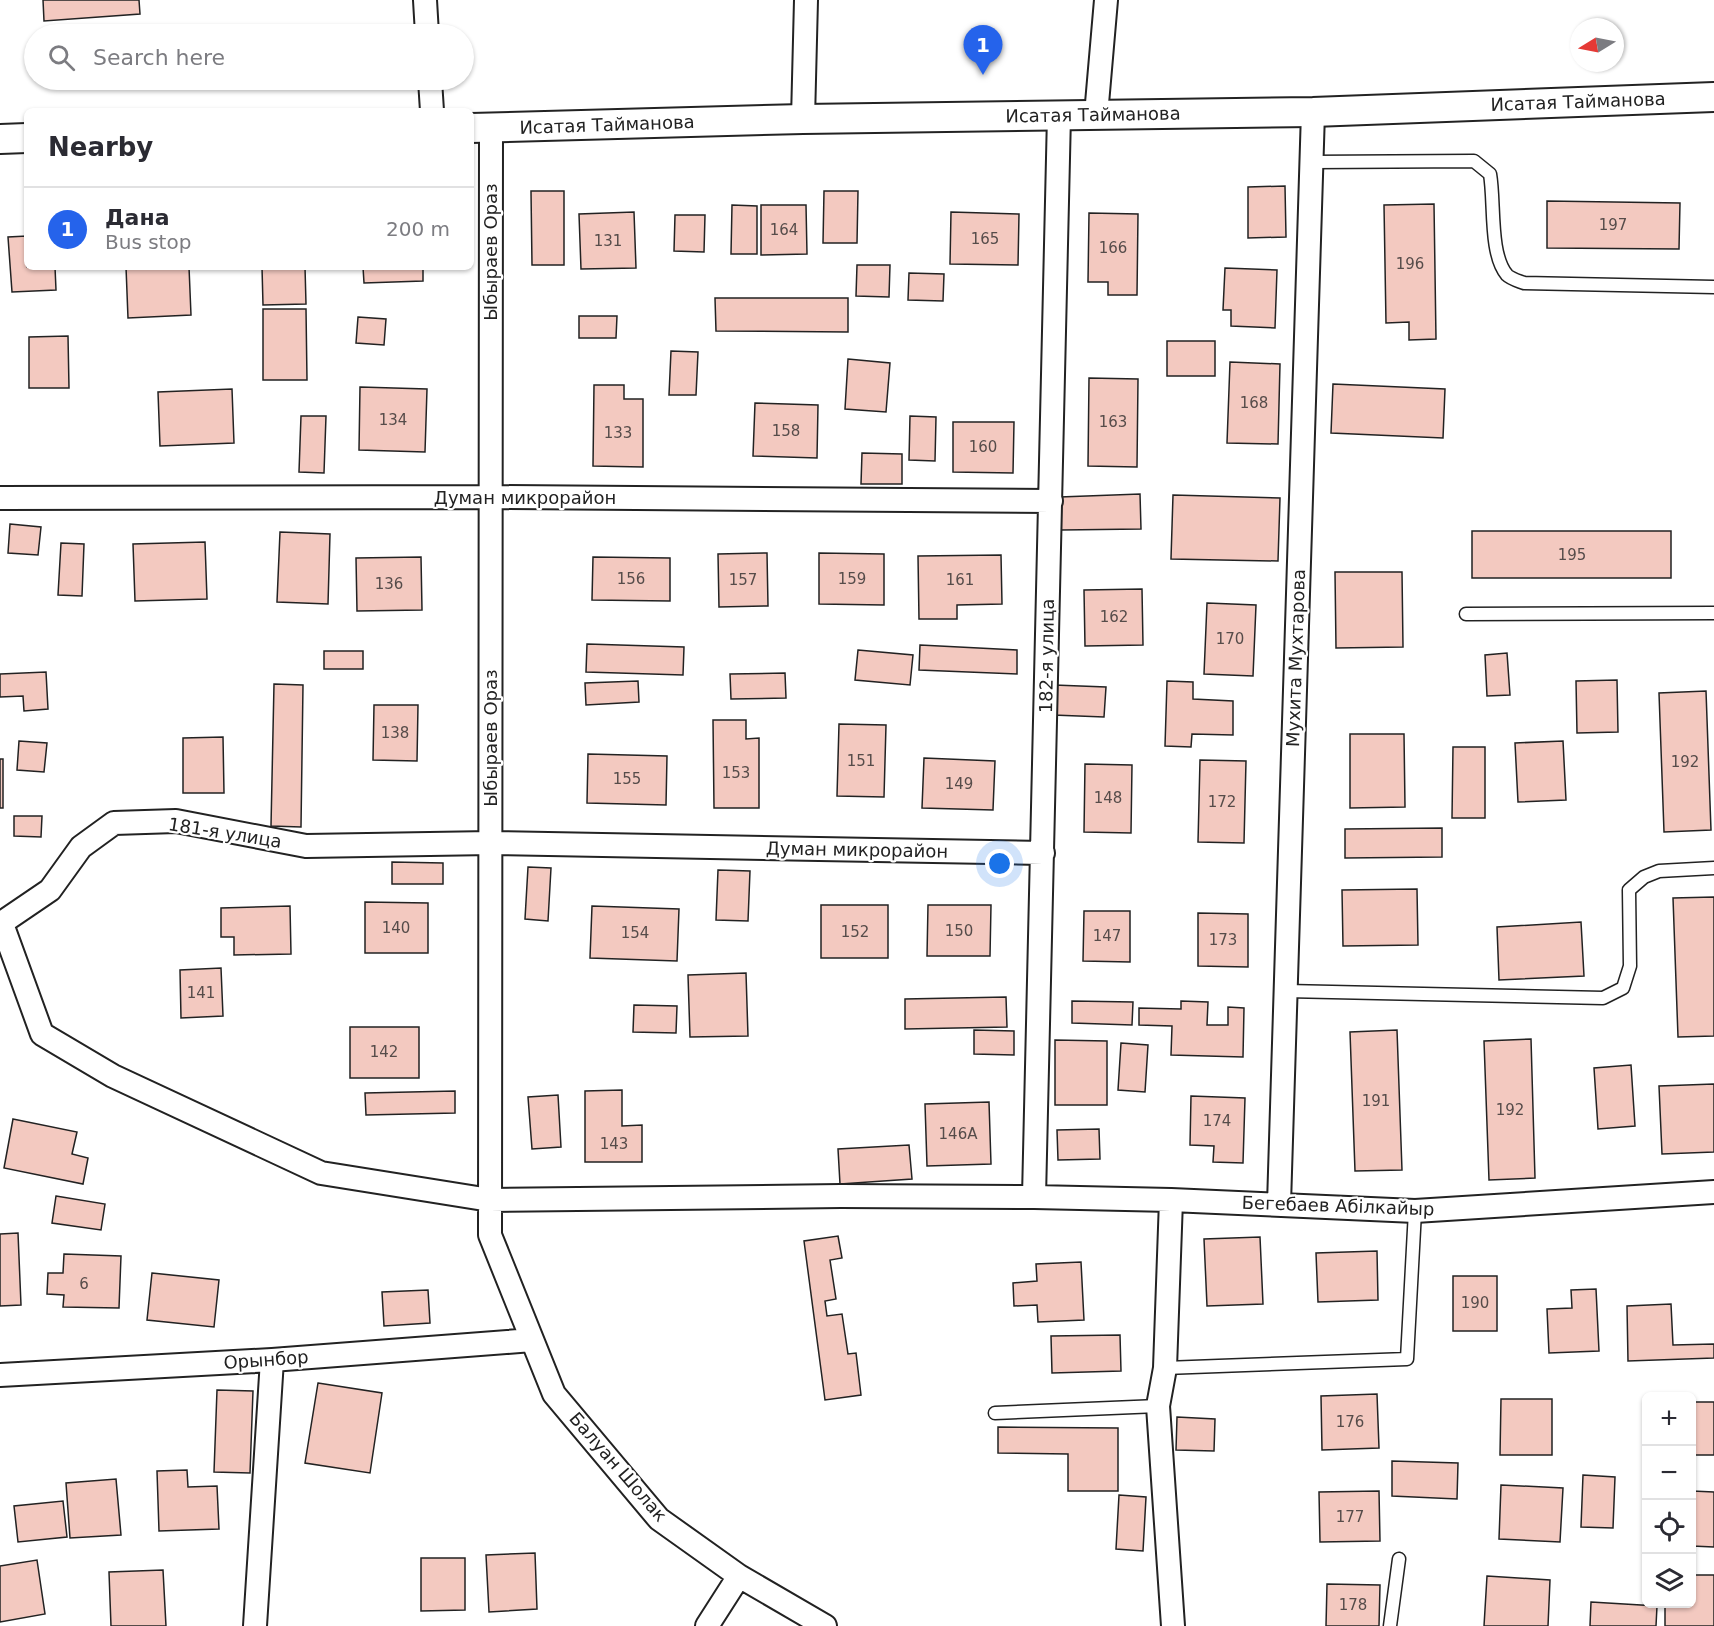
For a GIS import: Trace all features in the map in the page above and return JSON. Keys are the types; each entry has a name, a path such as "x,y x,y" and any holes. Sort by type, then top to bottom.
{"street":[{"path":"425,0 426,24"},
{"path":"803,119 806,0"},
{"path":"1096,115 1106,0"},
{"path":"431,90 432,108"},
{"name":"Исатая Тайманова","path":"481,128 803,119 1313,112 1714,97"},
{"name":"Мухита Мухтарова","path":"1280,1204 1313,112"},
{"name":"182-я улица","path":"1034,1197 1059,116"},
{"name":"Ыбыраев Ораз","path":"481,128 491,497 490,1235 532,1340"},
{"path":"0,139 24,138"},
{"name":"Думан микрорайон","path":"0,498 491,497 1051,501"},
{"name":"181-я улица","path":"1,924 50,890 81,847 114,823 176,821 306,846 491,843"},
{"name":"Думан микрорайон","path":"491,843 1043,853"},
{"path":"1,924 42,1034 104,1071 321,1173 490,1200 840,1196 1034,1197"},
{"name":"Бегебаев Абілкайыр","path":"1034,1197 1280,1204 1415,1211 1714,1192"},
{"path":"1171,1200 1165,1368 1158,1406 1173,1626"},
{"name":"Орынбор","path":"0,1375 272,1360 532,1340"},
{"name":"Балуан Шолак","path":"532,1340 554,1394 659,1519 739,1576 825,1626"},
{"path":"255,1626 272,1360"},
{"path":"707,1626 739,1576"}],"lane":[{"path":"1312,162 1474,161 1490,174 1494,194 1496,253 1508,276 1524,283 1714,287"},
{"path":"1466,614 1714,613"},
{"path":"1286,991 1603,998 1623,988 1630,966 1629,890 1644,877 1659,871 1714,868"},
{"path":"1165,1368 1407,1359 1415,1211"},
{"path":"995,1413 1158,1406"},
{"path":"1390,1626 1399,1559"}],"building":[{"path":"43,0 139,0 140,14 44,21"},
{"path":"1285,186 1286,237 1248,238 1248,187"},
{"path":"531,191 564,191 564,265 532,265"},
{"path":"824,191 858,191 857,243 823,243"},
{"path":"1547,201 1680,203 1679,249 1547,248"},
{"path":"1434,204 1436,339 1409,340 1409,322 1386,323 1384,205"},
{"path":"732,205 757,206 757,254 731,254"},
{"path":"761,205 806,205 807,254 761,255"},
{"path":"634,212 636,268 581,269 579,214"},
{"path":"951,212 1019,214 1018,265 950,264"},
{"path":"1089,213 1138,214 1137,295 1108,295 1108,282 1088,282"},
{"path":"675,215 705,215 704,252 674,251"},
{"path":"24,236 24,270 55,270 56,290 12,292 8,237"},
{"path":"857,265 890,265 889,297 856,296"},
{"path":"1225,268 1277,270 1275,328 1231,326 1231,310 1223,310"},
{"path":"126,270 189,270 191,315 128,318"},
{"path":"262,270 305,270 306,304 263,305"},
{"path":"363,270 423,270 423,281 364,283"},
{"path":"909,273 944,274 943,301 908,300"},
{"path":"715,298 848,298 848,332 716,331"},
{"path":"263,309 306,309 307,380 263,380"},
{"path":"579,316 617,316 616,338 579,338"},
{"path":"358,317 386,319 384,345 356,343"},
{"path":"68,336 69,388 29,388 29,337"},
{"path":"1167,341 1215,341 1215,376 1167,376"},
{"path":"671,351 698,352 696,395 669,395"},
{"path":"848,359 890,363 886,412 845,409"},
{"path":"1230,362 1280,364 1278,444 1227,443"},
{"path":"1089,378 1138,379 1137,467 1088,466"},
{"path":"1333,384 1445,389 1443,438 1331,433"},
{"path":"594,385 624,385 624,399 643,399 643,467 593,466"},
{"path":"360,387 427,389 425,452 359,450"},
{"path":"232,389 234,443 160,446 158,392"},
{"path":"755,403 818,405 817,458 753,456"},
{"path":"301,416 326,416 324,473 299,472"},
{"path":"910,416 936,417 935,461 909,460"},
{"path":"953,422 1014,422 1013,473 953,472"},
{"path":"862,453 902,454 902,484 861,484"},
{"path":"1140,494 1141,529 1061,530 1060,497"},
{"path":"1173,495 1280,498 1278,561 1171,559"},
{"path":"10,524 41,527 38,555 8,553"},
{"path":"1472,531 1671,531 1671,578 1472,578"},
{"path":"280,532 330,534 328,604 277,602"},
{"path":"205,542 207,599 135,601 133,544"},
{"path":"61,543 84,544 82,596 58,595"},
{"path":"767,553 768,606 719,607 718,554"},
{"path":"819,553 884,554 884,605 819,604"},
{"path":"1001,555 1002,604 957,605 957,619 919,619 918,556"},
{"path":"421,557 422,610 357,611 356,558"},
{"path":"593,557 670,558 670,601 592,600"},
{"path":"1335,572 1402,572 1403,647 1336,648"},
{"path":"1142,589 1143,645 1085,646 1084,590"},
{"path":"1207,603 1256,605 1253,676 1204,674"},
{"path":"587,644 684,647 683,675 586,672"},
{"path":"920,645 1017,650 1017,674 919,670"},
{"path":"858,650 913,655 910,685 855,680"},
{"path":"324,651 363,651 363,669 324,669"},
{"path":"1507,653 1510,695 1487,696 1485,655"},
{"path":"46,672 48,709 24,711 23,696 0,697 0,674"},
{"path":"785,673 786,698 731,699 730,674"},
{"path":"1617,680 1618,732 1577,733 1576,681"},
{"path":"638,681 639,702 586,705 585,683"},
{"path":"1167,681 1193,682 1193,699 1233,701 1233,735 1192,734 1191,747 1165,746"},
{"path":"274,684 303,685 301,827 271,826"},
{"path":"1054,685 1106,687 1104,717 1053,715"},
{"path":"1706,691 1711,830 1664,832 1659,693"},
{"path":"374,705 418,705 417,761 373,760"},
{"path":"713,720 746,720 746,739 759,738 759,808 714,808"},
{"path":"839,724 886,725 884,797 837,796"},
{"path":"1350,734 1404,734 1405,807 1350,808"},
{"path":"223,737 224,793 183,793 183,738"},
{"path":"19,741 47,743 44,772 17,770"},
{"path":"1563,741 1566,800 1518,802 1515,743"},
{"path":"1453,747 1485,747 1485,818 1452,818"},
{"path":"588,754 667,756 666,805 587,803"},
{"path":"924,758 995,761 993,810 922,808"},
{"path":"0,759 3,759 3,808 0,808"},
{"path":"1200,760 1246,761 1244,843 1198,842"},
{"path":"1085,764 1132,765 1131,833 1084,832"},
{"path":"14,816 42,816 41,837 14,836"},
{"path":"1442,828 1442,857 1345,858 1345,829"},
{"path":"392,862 443,863 443,884 392,884"},
{"path":"528,867 551,868 548,921 525,919"},
{"path":"718,870 750,871 748,921 716,920"},
{"path":"1417,889 1418,945 1343,946 1342,890"},
{"path":"1714,897 1714,1036 1678,1037 1673,898"},
{"path":"365,902 428,903 428,953 365,953"},
{"path":"821,905 888,905 888,958 821,958"},
{"path":"928,905 991,905 990,956 927,956"},
{"path":"290,906 291,954 234,955 234,937 221,937 221,908"},
{"path":"592,906 679,909 677,961 590,958"},
{"path":"1084,911 1130,911 1130,962 1083,961"},
{"path":"1198,913 1248,914 1248,967 1198,966"},
{"path":"1581,922 1584,976 1499,980 1497,927"},
{"path":"221,968 223,1016 181,1018 180,970"},
{"path":"746,973 748,1036 690,1037 688,975"},
{"path":"1006,997 1007,1027 905,1029 905,999"},
{"path":"1072,1001 1133,1002 1132,1025 1072,1023"},
{"path":"1181,1001 1208,1002 1207,1025 1228,1025 1228,1007 1244,1008 1243,1057 1171,1055 1172,1026 1139,1025 1139,1008 1181,1009"},
{"path":"634,1005 677,1006 676,1033 633,1032"},
{"path":"350,1027 419,1027 419,1078 350,1078"},
{"path":"974,1030 1014,1031 1014,1055 974,1054"},
{"path":"1397,1030 1402,1170 1355,1171 1350,1032"},
{"path":"1531,1039 1535,1178 1489,1180 1484,1041"},
{"path":"1055,1040 1107,1041 1107,1105 1055,1105"},
{"path":"1121,1043 1148,1045 1145,1092 1118,1090"},
{"path":"1631,1065 1635,1126 1598,1129 1594,1068"},
{"path":"1714,1084 1714,1152 1662,1154 1659,1086"},
{"path":"622,1090 622,1126 642,1125 642,1162 585,1162 585,1091"},
{"path":"455,1091 455,1113 366,1115 365,1093"},
{"path":"558,1095 561,1147 532,1149 528,1097"},
{"path":"1191,1096 1245,1098 1243,1163 1213,1162 1214,1146 1190,1145"},
{"path":"989,1102 991,1164 927,1166 925,1104"},
{"path":"13,1119 77,1132 72,1154 88,1158 83,1184 4,1168"},
{"path":"1099,1129 1100,1159 1058,1160 1057,1130"},
{"path":"909,1145 912,1179 840,1184 838,1149"},
{"path":"56,1196 105,1204 101,1230 52,1223"},
{"path":"18,1233 21,1305 0,1306 0,1234"},
{"path":"838,1236 842,1258 830,1260 836,1299 825,1301 827,1316 842,1314 848,1354 856,1353 861,1395 825,1400 804,1241"},
{"path":"1260,1237 1263,1304 1207,1306 1204,1239"},
{"path":"1377,1251 1378,1300 1318,1302 1316,1253"},
{"path":"64,1254 121,1256 119,1308 63,1307 64,1295 47,1294 48,1273 63,1273"},
{"path":"1081,1262 1084,1320 1038,1322 1037,1305 1014,1306 1013,1283 1037,1281 1036,1264"},
{"path":"152,1273 219,1280 214,1327 147,1320"},
{"path":"1453,1276 1497,1276 1497,1331 1453,1331"},
{"path":"1596,1289 1599,1351 1549,1353 1547,1309 1572,1308 1571,1290"},
{"path":"428,1290 430,1323 384,1326 382,1292"},
{"path":"1671,1304 1673,1345 1714,1344 1714,1358 1628,1361 1627,1306"},
{"path":"1120,1335 1121,1371 1052,1373 1051,1336"},
{"path":"318,1383 382,1393 370,1473 305,1463"},
{"path":"217,1390 253,1391 250,1473 214,1472"},
{"path":"1377,1394 1379,1448 1322,1450 1321,1396"},
{"path":"1501,1399 1552,1399 1552,1455 1500,1455"},
{"path":"1696,1402 1714,1402 1714,1455 1696,1455"},
{"path":"1177,1417 1215,1419 1214,1451 1176,1450"},
{"path":"998,1427 1118,1428 1118,1491 1068,1491 1068,1454 998,1453"},
{"path":"1392,1461 1458,1463 1457,1499 1392,1496"},
{"path":"187,1470 188,1487 217,1486 219,1529 159,1531 157,1471"},
{"path":"1583,1475 1615,1477 1613,1528 1581,1527"},
{"path":"116,1479 121,1535 70,1538 66,1483"},
{"path":"1501,1485 1563,1488 1560,1542 1499,1539"},
{"path":"1379,1491 1380,1541 1320,1542 1319,1492"},
{"path":"1696,1491 1714,1492 1714,1547 1696,1546"},
{"path":"1119,1495 1146,1497 1143,1551 1116,1549"},
{"path":"63,1501 67,1537 18,1542 14,1506"},
{"path":"535,1553 537,1609 489,1612 486,1555"},
{"path":"421,1558 465,1558 465,1610 421,1611"},
{"path":"37,1560 45,1614 0,1622 0,1566"},
{"path":"163,1570 166,1626 111,1626 109,1572"},
{"path":"1696,1575 1714,1575 1714,1626 1665,1626 1665,1608 1696,1608"},
{"path":"1487,1576 1550,1580 1548,1626 1484,1626"},
{"path":"1327,1584 1380,1585 1379,1626 1326,1626"},
{"path":"1591,1602 1657,1608 1656,1626 1590,1626"}],"place":[{"name":"Дана","path":"983,75"}]}
